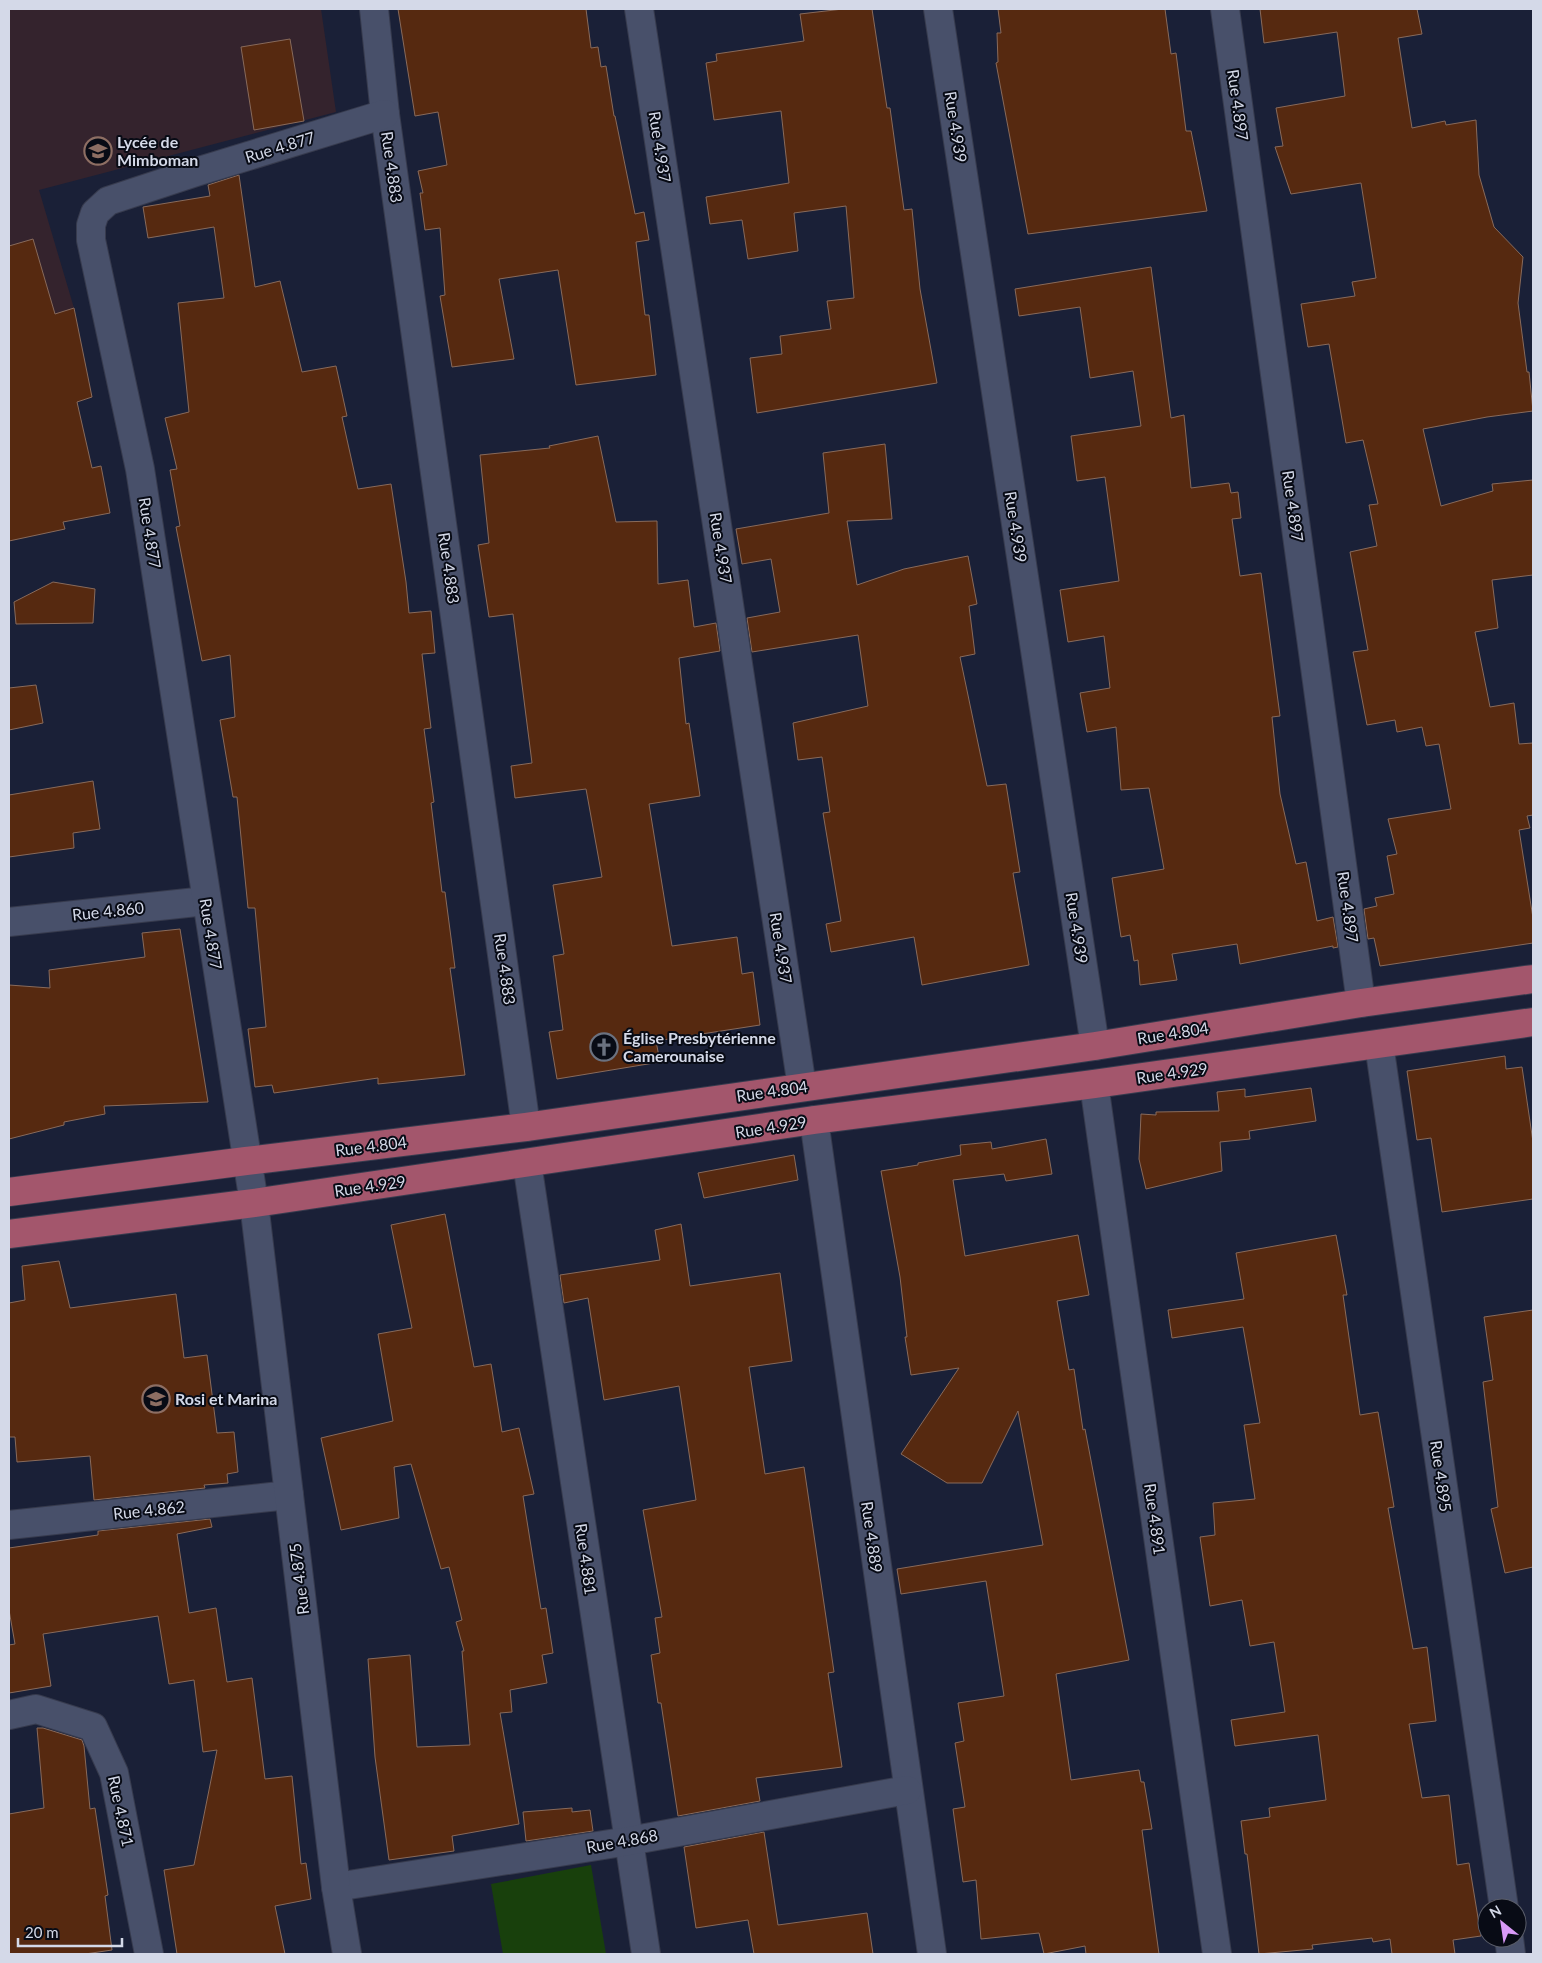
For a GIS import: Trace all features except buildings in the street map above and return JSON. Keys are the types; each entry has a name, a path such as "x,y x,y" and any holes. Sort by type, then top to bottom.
{"main road":[{"name":"Rue 4.804","path":"9,1192 526,1127 1095,1046 1361,1003 1533,979"},
{"name":"Rue 4.929","path":"9,1234 254,1203 814,1120 1094,1084 1533,1022"}],"street":[{"name":"Rue 4.883","path":"374,9 385,114 526,1127"},
{"name":"Rue 4.937","path":"639,9 802,1087"},
{"name":"Rue 4.939","path":"938,9 1095,1046"},
{"name":"Rue 4.897","path":"1226,9 1361,1003"},
{"name":"Rue 4.877","path":"254,1203 140,469 91,240 91,224 94,212 108,201 385,114"},
{"name":"Rue 4.860","path":"9,922 206,900"},
{"name":"Rue 4.895","path":"1379,1044 1503,1898"},
{"name":"Rue 4.891","path":"1094,1084 1217,1954"},
{"name":"Rue 4.889","path":"814,1120 932,1954"},
{"name":"Rue 4.881","path":"527,1163 646,1954"},
{"name":"Rue 4.875","path":"254,1203 336,1888 347,1954"},
{"name":"Rue 4.862","path":"9,1525 289,1495"},
{"name":"Rue 4.871","path":"9,1716 36,1710 94,1727 114,1773 149,1954"},
{"name":"Rue 4.868","path":"336,1888 628,1841 908,1790"}],"shaded area":[{"name":"Lycée de Mimboman","path":"9,9 321,9 336,112 39,190 74,308 27,348 9,353"}],"green space":[{"path":"591,1865 606,1954 503,1954 491,1884"}],"place":[{"name":"Lycée de Mimboman","path":"98,151"},
{"name":"Église Presbytérienne Camerounaise","path":"604,1047"},
{"name":"Rosi et Marina","path":"156,1399"}]}
